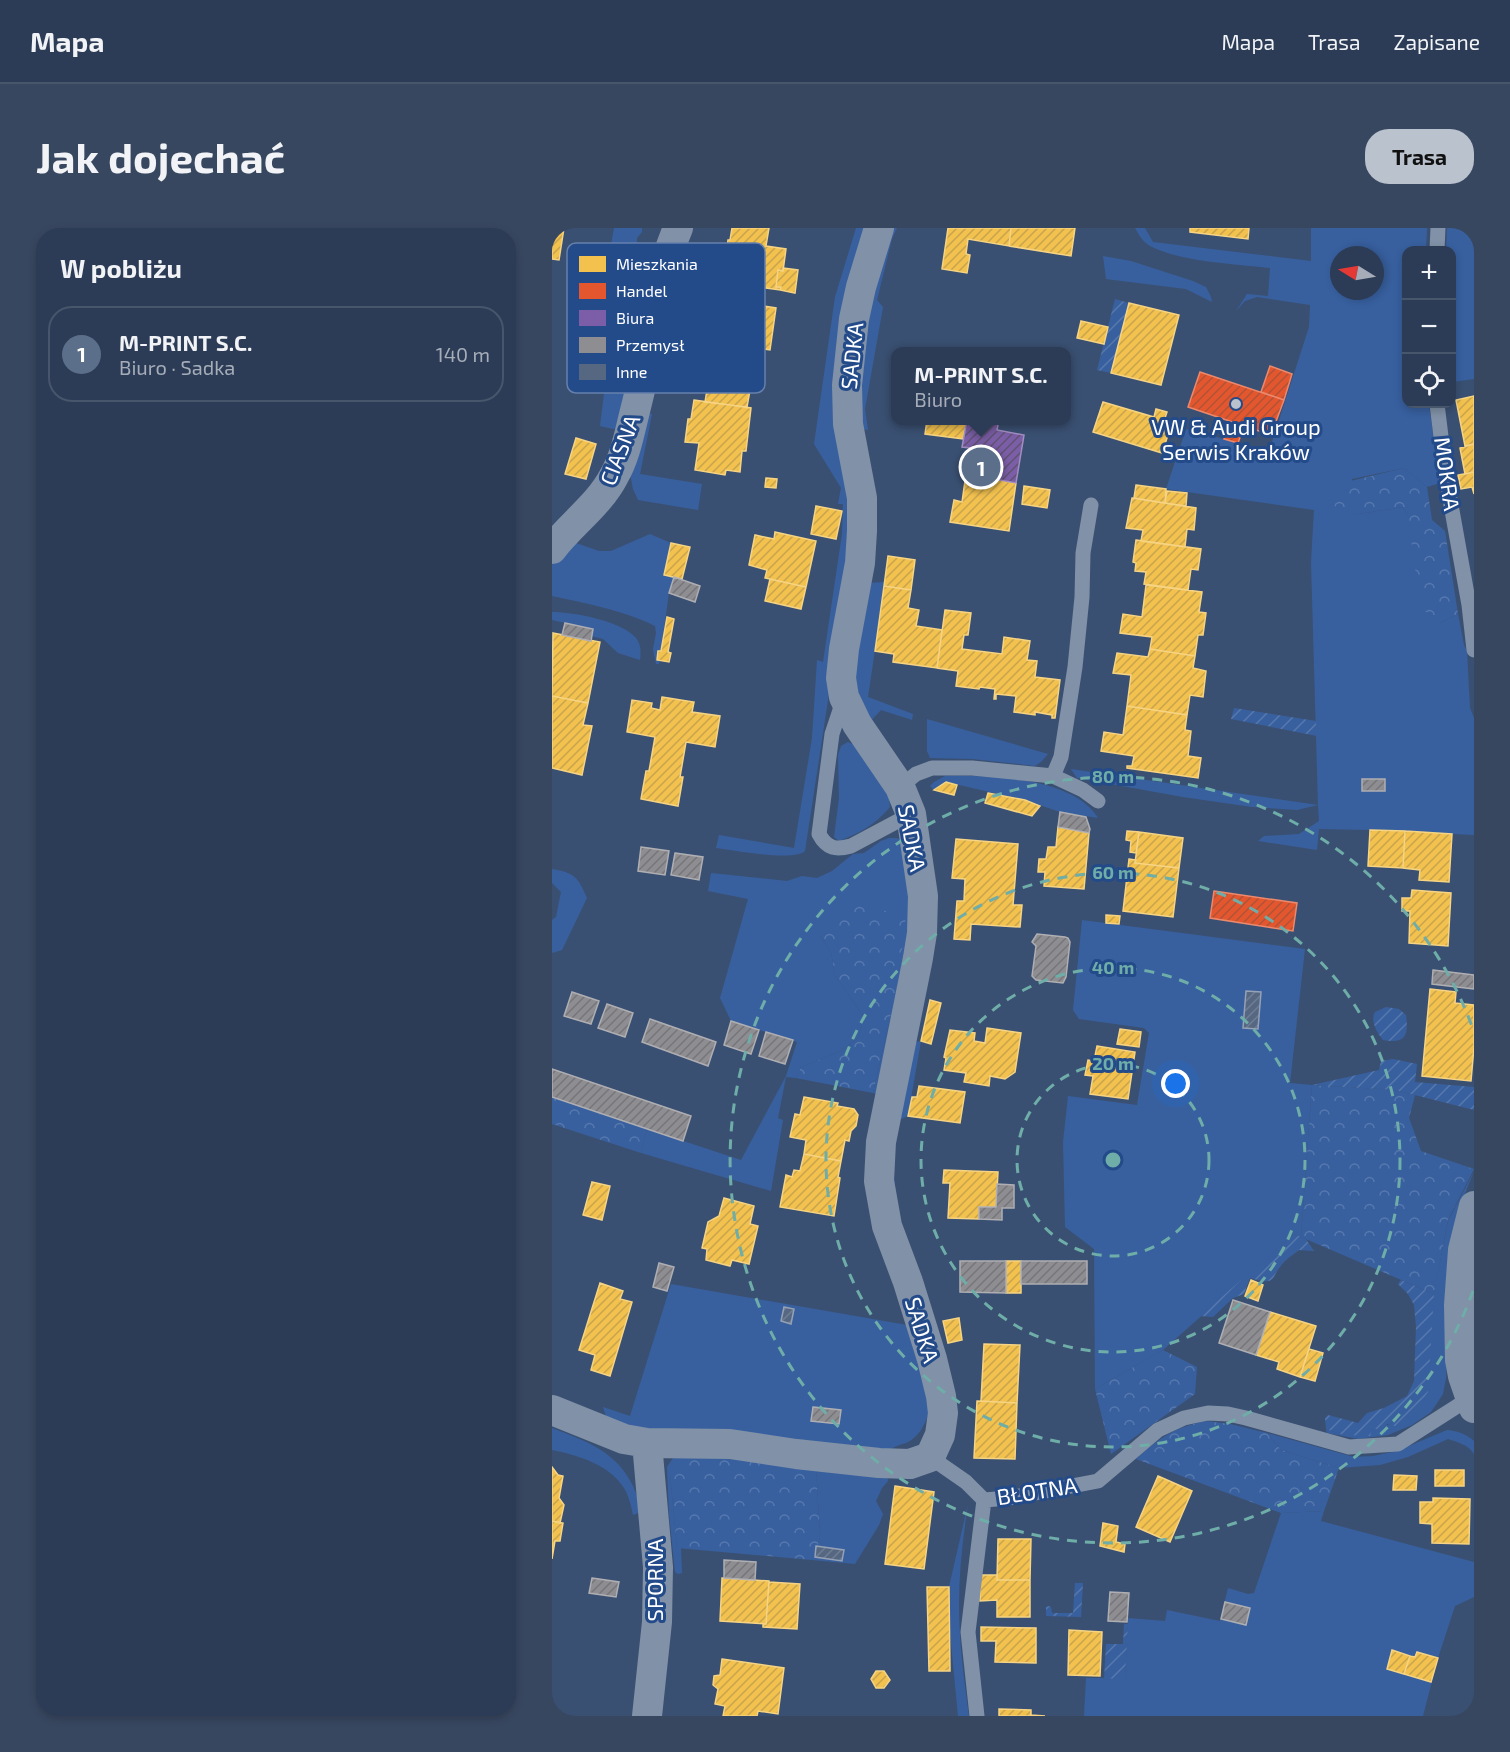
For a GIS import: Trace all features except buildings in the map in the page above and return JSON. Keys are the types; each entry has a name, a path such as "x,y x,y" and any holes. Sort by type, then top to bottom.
{"street":[{"name":"CIASNA","path":"672,243 678,228"},
{"name":"SADKA","path":"879,228 861,286 854,320 847,385 848,424 862,498 862,531 860,563 841,678 844,698 857,724 905,801 923,896 922,933 905,1030 881,1142 879,1181 887,1226 908,1282 941,1396 943,1413 940,1435 930,1457"},
{"name":"CIASNA","path":"552,549 601,496 615,475 627,444 639,393"},
{"path":"1472,1403 1460,1360 1459,1305 1463,1250 1474,1206"},
{"path":"552,1410 624,1439 647,1443 730,1444 879,1463 910,1464 930,1457"},
{"name":"SPORNA","path":"647,1443 658,1567 657,1622 647,1716"}],"lane":[{"path":"1437,246 1438,228"},
{"name":"MOKRA","path":"1437,408 1446,477 1469,605 1474,650"},
{"path":"1053,776 1061,757 1073,678 1082,597 1083,554 1091,505"},
{"path":"844,698 832,734 819,834 829,847 841,849 851,846 905,801 916,774 932,768 972,768 1053,776 1083,790 1098,801"},
{"name":"BŁOTNA","path":"930,1457 966,1482 984,1500 1009,1498 1098,1481 1158,1430 1184,1418 1208,1413 1246,1418 1349,1447 1398,1444 1472,1403"},
{"path":"977,1716 968,1632 984,1500"}],"green space":[{"path":"614,228 642,228 637,243 611,243"},
{"path":"856,228 869,228 845,472 852,543 805,851 798,854 776,855 716,848 719,835 794,848 812,738 817,660 823,662 842,534 843,504 838,504 841,488 814,444 835,297"},
{"path":"888,228 897,228 892,239 877,300 883,307 865,409 868,430 861,429 857,373"},
{"path":"1135,228 1145,228 1153,242 1311,261 1311,228 1427,228 1426,246 1402,246 1402,408 1430,408 1439,478 1437,484 1427,487 1404,468 1352,479 1352,515 1403,507 1439,623 1458,614 1467,651 1470,708 1474,718 1474,835 1319,829 1317,850 1258,841 1264,836 1299,834 1319,821 1311,562 1314,510 1166,489 1186,429 1269,451 1309,327 1310,305 1257,297 1245,301 1236,311 1247,294 1268,296 1270,268 1208,262 1177,256 1150,246"},
{"path":"1447,228 1474,228 1474,379 1456,381 1456,246 1446,246"},
{"path":"1103,256 1131,261 1193,281 1206,287 1212,302 1186,289 1106,279"},
{"path":"1115,299 1129,303 1111,373 1097,370"},
{"path":"604,393 628,393 620,428 600,426"},
{"path":"648,413 652,414 640,474 702,484 698,510 638,500 633,489 629,468"},
{"path":"1404,468 1427,487 1432,520 1445,531 1458,614 1439,623 1421,608 1407,514 1403,507 1352,515 1331,504 1334,485"},
{"path":"650,534 671,543 664,575 674,577 669,593 659,664 656,664 653,649 655,626 618,612 552,596 552,563 576,543 599,551 611,551"},
{"path":"885,582 868,697 913,714 912,720 881,710 868,724 850,695 867,583"},
{"path":"552,612 584,616 620,627 638,640 640,660 618,653 603,639 591,636 592,629 552,620"},
{"path":"1234,708 1316,721 1317,736 1231,719"},
{"path":"927,719 1048,754 1035,766 973,759 930,758 927,751"},
{"path":"848,742 854,745 889,797 890,807 867,828 839,841 834,837 839,798 838,755 841,746"},
{"path":"1071,769 1318,805 1297,810 1252,807 1183,797 1077,778"},
{"path":"945,776 1006,778 1050,786 1086,804 1098,818 1060,812 1025,800 946,782 934,790 930,786"},
{"path":"889,838 903,840 915,921 878,1094 873,1093 899,979 819,934 831,952 835,975 864,1017 858,1038 841,1051 801,1067 796,1078 786,1077 778,1118 783,1120 771,1191 641,1153 647,1129 741,1160 786,1076 797,1042 731,1021 720,998 748,899 708,891 711,873 787,881 802,876 817,878 832,871 853,854 864,853"},
{"path":"552,869 575,877 587,898 562,950 552,953 552,920 556,917 561,892 552,883"},
{"path":"857,905 906,915 899,979 873,1093 796,1078 801,1067 841,1051 858,1038 864,1017 835,975 831,952 819,934 831,919"},
{"path":"1082,920 1305,949 1290,1083 1312,1085 1301,1237 1294,1234 1163,1350 1095,1389 1094,1249 1065,1227 1063,1142 1068,1096 1137,1105 1149,1033 1144,1028 1079,1019 1073,1010"},
{"path":"1386,1007 1399,1009 1406,1015 1406,1033 1404,1037 1396,1041 1383,1040 1374,1023 1375,1012"},
{"path":"921,1041 908,1116 897,1121 892,1160 899,1218 886,1170 910,1043"},
{"path":"1393,1059 1417,1064 1415,1082 1474,1087 1474,1110 1395,1090 1312,1085 1379,1070 1381,1061"},
{"path":"1312,1085 1395,1090 1415,1095 1409,1118 1421,1151 1474,1169 1448,1220 1434,1294 1301,1237"},
{"path":"552,1097 647,1129 641,1153 552,1124"},
{"path":"1474,1171 1462,1201 1448,1322 1446,1378 1443,1394 1431,1412 1412,1425 1388,1435 1358,1439 1327,1433 1326,1429 1343,1435 1409,1420 1448,1221"},
{"path":"1294,1234 1306,1239 1314,1251 1299,1250 1284,1262 1270,1281 1250,1278 1244,1294 1233,1298 1213,1317 1200,1316"},
{"path":"1401,1280 1434,1294 1428,1392 1409,1420 1399,1427 1387,1424 1384,1431 1373,1428 1370,1436 1343,1435 1326,1429 1325,1418 1328,1415 1358,1423 1367,1413 1384,1408 1407,1396 1414,1381 1416,1327 1414,1305 1408,1294 1398,1284"},
{"path":"671,1284 913,1326 929,1413 923,1427 911,1441 888,1451 650,1431 607,1420 603,1407 630,1416"},
{"path":"1163,1350 1197,1367 1195,1394 1111,1454 1095,1389"},
{"path":"1206,1421 1267,1433 1281,1450 1339,1468 1324,1511 1281,1513 1136,1459 1168,1434"},
{"path":"552,1428 599,1449 618,1464 633,1486 641,1512 633,1515 626,1491 610,1473 582,1458 552,1450"},
{"path":"1447,1430 1462,1433 1474,1441 1474,1454 1466,1446 1448,1439 1408,1457 1380,1465 1339,1468 1281,1450 1267,1433 1354,1457 1397,1451"},
{"path":"683,1453 670,1474 677,1548 681,1548 682,1573 678,1574 675,1572 669,1514 667,1467 673,1458"},
{"path":"681,1456 816,1464 820,1537 812,1560 677,1548 670,1474 673,1464"},
{"path":"816,1464 887,1472 888,1481 876,1501 883,1514 879,1525 855,1564 812,1560 820,1537"},
{"path":"968,1504 959,1605 969,1716 958,1716 950,1633 949,1587"},
{"path":"1324,1511 1321,1521 1474,1562 1474,1597 1455,1606 1423,1716 1084,1716 1086,1678 1125,1678 1128,1618 1165,1621 1167,1610 1220,1621 1228,1588 1248,1594 1254,1593 1281,1513"},
{"path":"1075,1583 1083,1583 1081,1617 1046,1616 1046,1607 1049,1606 1052,1613 1073,1613"},
{"path":"1124,1624 1128,1624 1125,1678 1104,1679 1106,1644 1123,1644"}],"place":[{"name":"VW & Audi Group Serwis Kraków","path":"1236,404"},
{"name":"M-PRINT S.C.","path":"981,467"}]}
